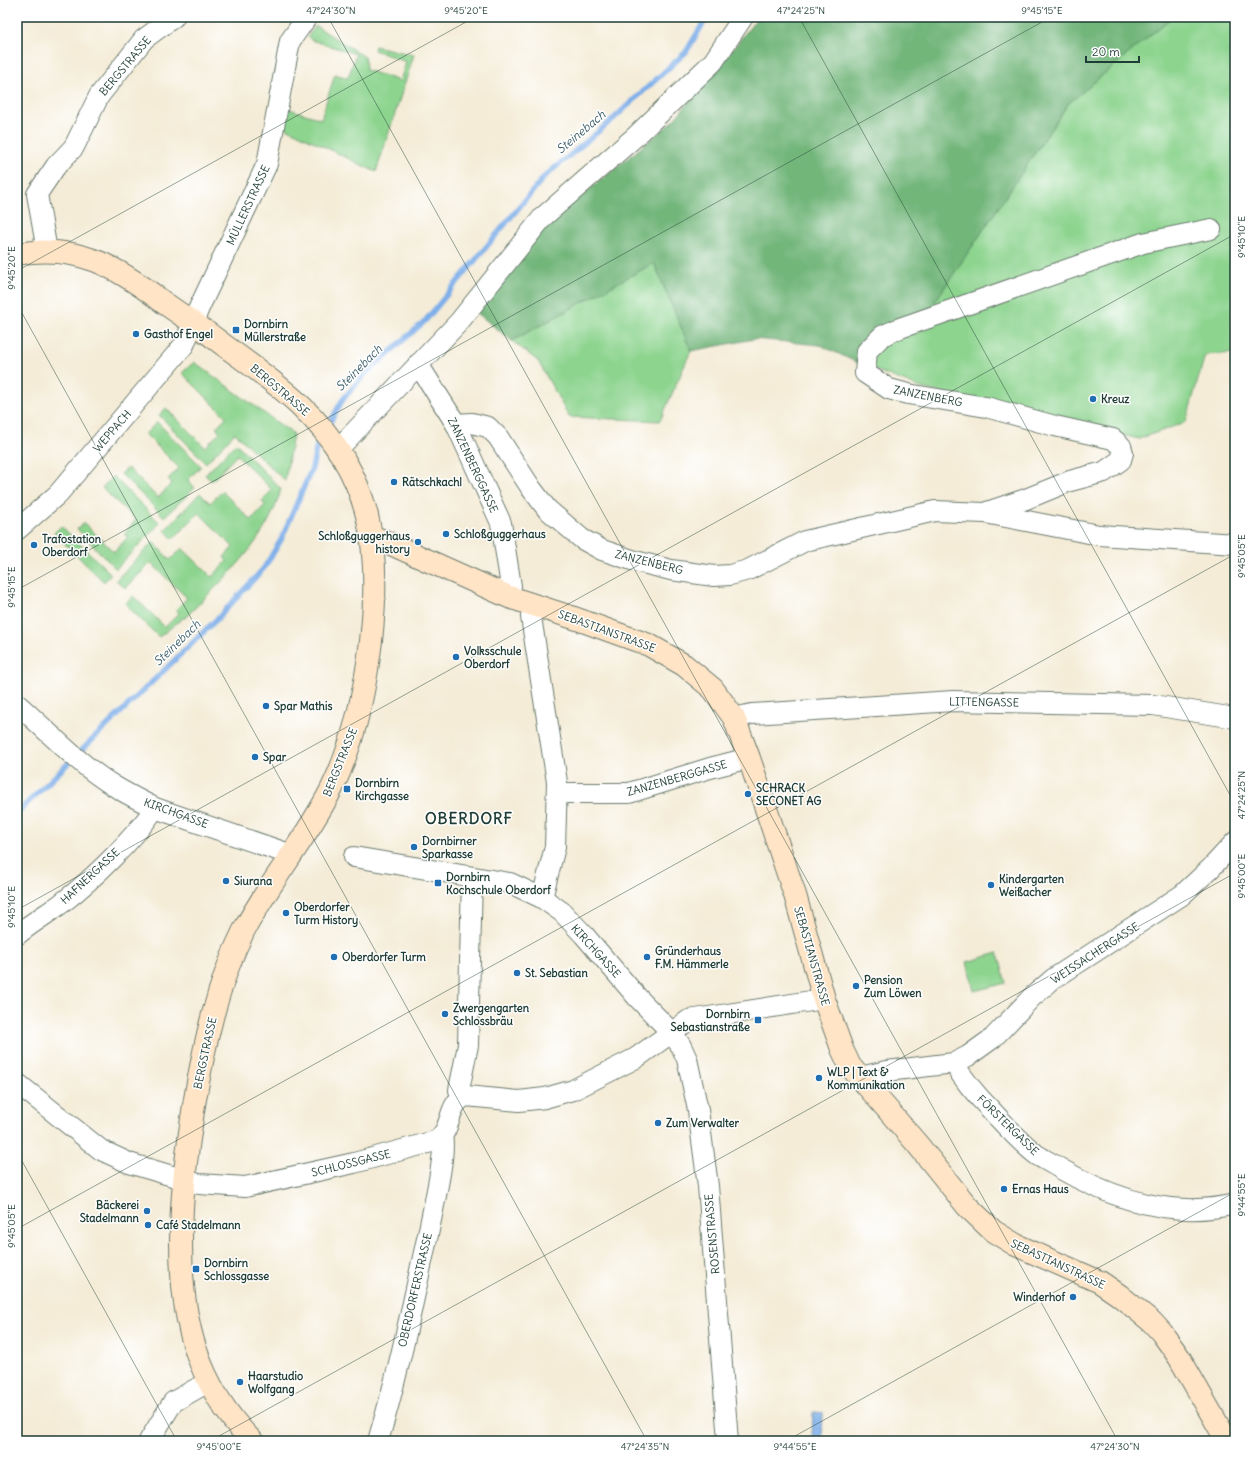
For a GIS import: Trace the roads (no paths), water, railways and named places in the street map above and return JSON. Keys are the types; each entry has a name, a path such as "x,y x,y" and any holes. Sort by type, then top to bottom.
{"main road":[{"name":"BERGSTRASSE","path":"17,254 47,252 72,254 104,263 139,283 194,322 277,385 315,420 334,445 359,490 368,516 376,572 374,608 368,665 354,733 332,787 292,855 244,930 221,990 200,1068 183,1178 180,1209 182,1286 188,1327 201,1368 208,1382 228,1414 252,1441"},
{"name":"SEBASTIANSTRASSE","path":"372,537 382,540 509,597 577,619 649,645 684,665 713,689 734,718 749,758 795,895 824,999 842,1049 850,1066 918,1145 967,1206 993,1231 1016,1245 1100,1282 1119,1295 1152,1322 1179,1357 1228,1441"}],"street":[{"name":"BERGSTRASSE","path":"47,252 37,194 56,166 74,147 103,91 144,39 174,17"},
{"name":"MÜLLERSTRASSE","path":"194,322 267,164 290,41 307,17"},
{"path":"334,445 459,322 543,217 636,136 713,62 743,17"},
{"name":"ZANZENBERG","path":"985,513 1026,499 1070,480 1104,472 1121,460 1123,453 1121,446 1113,439 1055,426 986,407 908,394 889,389 865,373 867,351 882,336 900,328 1143,243 1211,229"},
{"name":"WEPPACH","path":"17,530 58,494 144,395 180,351 188,338 194,322"},
{"name":"ZANZENBERGGASSE","path":"418,364 456,424 501,523 511,586 509,597"},
{"name":"ZANZENBERG","path":"456,424 472,423 488,427 498,437 531,488 547,509 582,539 602,550 635,561 670,570 714,576 730,575 748,570 805,541 889,522 912,515 935,511 985,513 1100,535 1235,544"},
{"path":"532,605 531,617 558,794 555,847 542,898"},
{"name":"LITTENGASSE","path":"734,718 752,714 953,701 1153,705 1235,718"},
{"name":"KIRCHGASSE","path":"17,704 86,765 113,786 155,808 292,855"},
{"name":"ZANZENBERGGASSE","path":"558,794 629,793 710,768 749,758"},
{"name":"HAFNERGASSE","path":"17,935 63,902 114,855 146,821 155,808"},
{"name":"WEISSACHERGASSE","path":"860,1077 887,1071 954,1064 993,1038 1032,997 1053,979 1182,895 1211,868 1235,842"},
{"name":"KIRCHGASSE","path":"354,857 510,883 542,898 562,912 636,997 672,1033"},
{"path":"462,1098 459,1090 468,1045 472,877"},
{"path":"442,1137 447,1130 454,1107 462,1098 470,1096 519,1101 545,1098 574,1090 636,1058 689,1020 824,999"},
{"name":"ROSENSTRASSE","path":"672,1033 681,1046 687,1059 698,1110 709,1193 728,1441"},
{"name":"FÖRSTERGASSE","path":"954,1064 963,1080 1007,1127 1037,1155 1087,1184 1128,1200 1163,1207 1195,1209 1235,1204"},
{"name":"SCHLOSSGASSE","path":"17,1082 101,1150 129,1163 199,1184 245,1187 361,1161 426,1144 442,1137"},
{"name":"OBERDORFERSTRASSE","path":"378,1441 390,1400 436,1196 443,1146 442,1137"},
{"path":"149,1441 173,1402 208,1382"}],"water":[{"path":"813,1412 823,1413 822,1439 812,1438"}],"waterway":[{"name":"Steinebach","path":"327,428 343,399 365,374 425,321 545,176 612,120 686,52 707,17"},
{"name":"Steinebach","path":"17,813 219,617 264,568 281,540 312,468 317,445 322,435"}],"place":[{"name":"Dornbirn Müllerstraße","path":"236,330"},
{"name":"Gasthof Engel","path":"136,334"},
{"name":"Kreuz","path":"1093,399"},
{"name":"Rätschkachl","path":"394,482"},
{"name":"Schloßguggerhaus","path":"446,534"},
{"name":"Schloßguggerhaus history","path":"418,542"},
{"name":"Trafostation Oberdorf","path":"34,545"},
{"name":"Volksschule Oberdorf","path":"456,657"},
{"name":"Spar Mathis","path":"266,706"},
{"name":"Spar","path":"255,757"},
{"name":"Dornbirn Kirchgasse","path":"347,789"},
{"name":"SCHRACK SECONET AG","path":"748,794"},
{"name":"Dornbirner Sparkasse","path":"414,847"},
{"name":"Siurana","path":"226,881"},
{"name":"Dornbirn Kochschule Oberdorf","path":"438,883"},
{"name":"Kindergarten Weißacher","path":"991,885"},
{"name":"Oberdorfer Turm History","path":"286,913"},
{"name":"Oberdorfer Turm","path":"334,957"},
{"name":"Gründerhaus F.M. Hämmerle","path":"647,957"},
{"name":"St. Sebastian","path":"517,973"},
{"name":"Pension Zum Löwen","path":"856,986"},
{"name":"Zwergengarten Schlossbräu","path":"445,1014"},
{"name":"Dornbirn Sebastianstraße","path":"758,1020"},
{"name":"WLP | Text & Kommunikation","path":"819,1078"},
{"name":"Zum Verwalter","path":"658,1123"},
{"name":"Ernas Haus","path":"1004,1189"},
{"name":"Bäckerei Stadelmann","path":"147,1211"},
{"name":"Café Stadelmann","path":"148,1225"},
{"name":"Dornbirn Schlossgasse","path":"196,1269"},
{"name":"Winderhof","path":"1073,1297"},
{"name":"Haarstudio Wolfgang","path":"240,1382"}],"district":[{"name":"OBERDORF","path":"469,819"}]}
